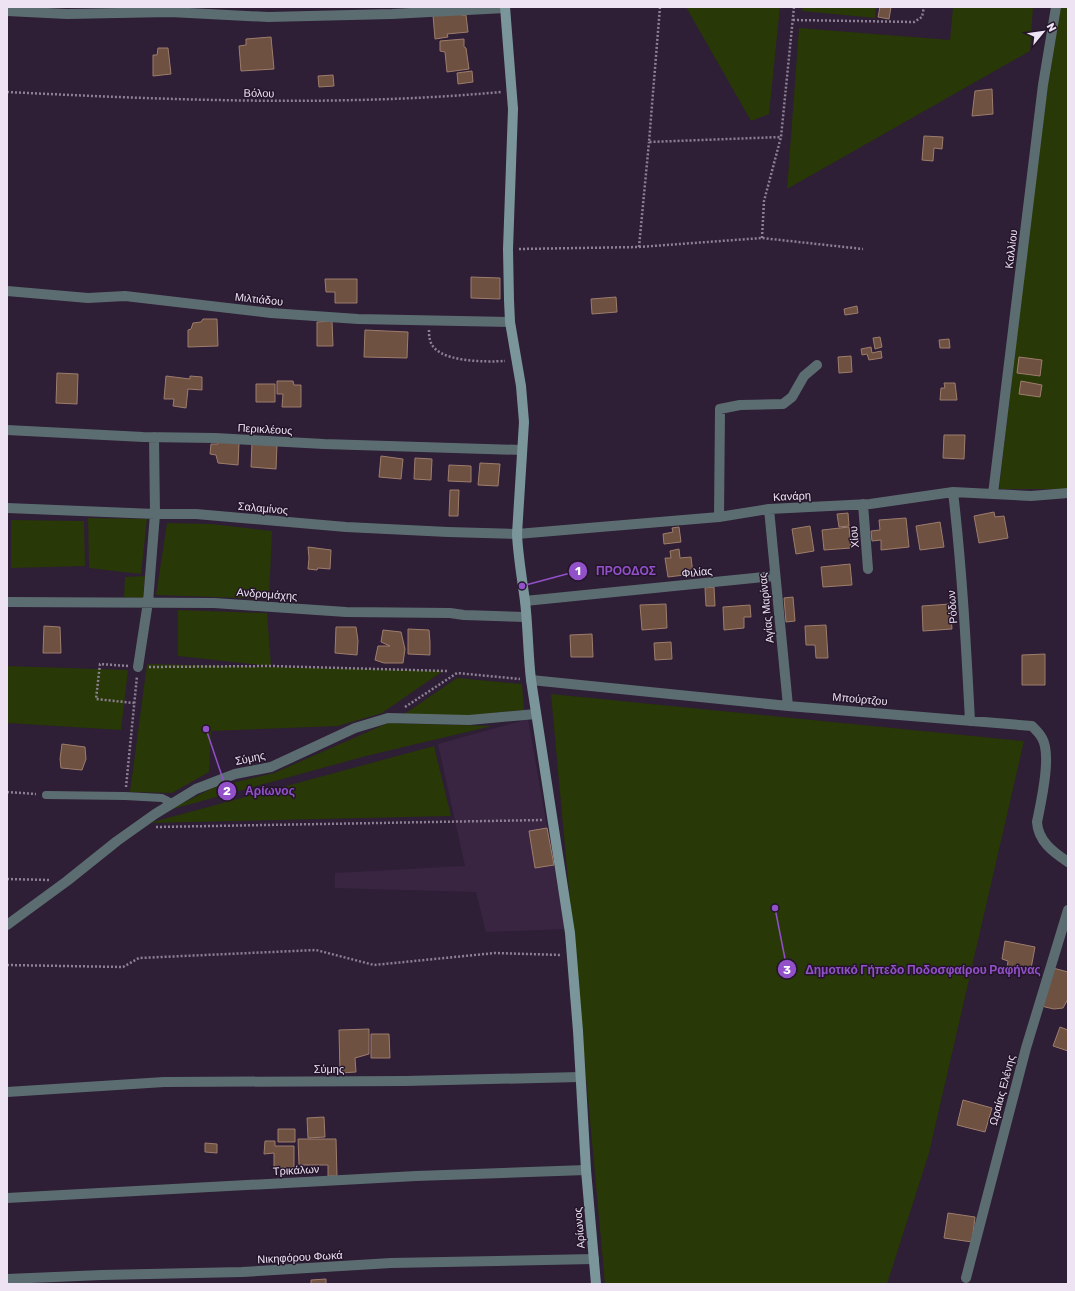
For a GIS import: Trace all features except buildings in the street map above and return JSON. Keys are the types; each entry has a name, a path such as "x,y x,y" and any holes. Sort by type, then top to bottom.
{"street":[{"name":"Καλλίου","path":"993,494 1043,85 1056,7"},
{"path":"7,11 67,14 170,12 268,17 392,14 505,8"},
{"name":"Αρίωνος","path":"505,8 512,91 513,126 508,249 510,322 524,412 524,439 517,534 518,552 525,601 528,658 568,919 572,956 586,1170 596,1284"},
{"name":"Μιλτιάδου","path":"7,291 88,298 125,296 272,313 358,319 510,322"},
{"path":"719,517 720,409 740,405 783,404 792,397 804,376 817,366"},
{"name":"Περικλέους","path":"7,430 324,444 522,450"},
{"path":"138,667 148,602 155,514 154,437"},
{"name":"Κανάρη","path":"517,534 719,517 769,509 870,504 953,492 1031,496 1068,493"},
{"name":"Ρόδων","path":"953,492 960,550 965,615 970,721"},
{"name":"Χίου","path":"863,504 868,569"},
{"name":"Σαλαμίνος","path":"7,508 155,514 196,514 346,527 517,534"},
{"name":"Αγίας Μαρίνας","path":"769,509 788,706"},
{"name":"Φιλίας","path":"525,601 775,576"},
{"name":"Ανδρομάχης","path":"7,602 214,603 346,612 450,613 464,615 526,617"},
{"name":"Μπούρτζου","path":"531,680 788,706 1032,726 1042,738 1046,748 1042,801 1037,822 1038,830 1040,837 1054,853 1068,862"},
{"name":"Σύμης","path":"7,925 67,881 136,827 196,789 235,774 271,767 355,728 388,718 470,720 536,714"},
{"name":"Ωραίας Ελένης","path":"966,1278 1026,1048 1068,910"},
{"name":"Σύμης","path":"7,1092 164,1082 405,1081 580,1078"},
{"name":"Τρικάλων","path":"7,1198 416,1176 586,1170"},
{"name":"Νικηφόρου Φωκά","path":"7,1280 102,1275 242,1272 391,1263 594,1259"}],"lane":[{"path":"46,795 162,798 172,803"}],"path":[{"path":"639,247 660,7"},
{"path":"762,238 764,201 781,137 794,7"},
{"path":"793,20 914,22 922,17 924,7"},
{"name":"Βόλου","path":"7,92 174,100 271,102 387,99 512,91"},
{"path":"649,142 781,137"},
{"path":"508,249 639,247 762,238 863,249"},
{"path":"428,320 430,341 438,351 454,358 482,362 516,360"},
{"path":"134,703 96,700 100,664 138,667 271,666 447,671"},
{"path":"125,796 138,667"},
{"path":"388,718 457,673 531,680"},
{"path":"7,792 46,795"},
{"path":"136,827 553,820"},
{"path":"7,879 67,881"},
{"path":"7,965 123,967 139,958 316,950 374,965 495,953 572,956"}],"shaded area":[{"path":"528,719 565,929 486,932 476,892 335,888 335,873 465,866 438,744"}],"green space":[{"path":"686,7 780,7 769,114 751,121"},
{"path":"803,7 876,7 875,18 802,11"},
{"path":"953,7 1033,7 1030,51 787,189 799,28 950,40"},
{"path":"1060,7 1068,7 1068,489 999,489 1045,93"},
{"path":"88,518 147,519 141,574 89,568"},
{"path":"11,520 84,521 85,566 11,568"},
{"path":"167,523 212,524 272,531 269,599 156,595"},
{"path":"145,576 143,598 124,597 125,577"},
{"path":"178,610 267,613 271,666 178,656"},
{"path":"147,664 443,671 382,713 338,726 211,731 209,772 172,793 130,792"},
{"path":"7,666 128,670 121,730 7,723"},
{"path":"457,678 522,684 524,710 462,716 403,715"},
{"path":"551,694 1024,741 929,1153 887,1284 605,1284"},
{"path":"388,723 492,726 366,756 169,810 215,787 274,773"},
{"path":"434,746 451,816 149,823"}],"place":[{"name":"ΠΡΟΟΔΟΣ","path":"522,586"},
{"name":"Αρίωνος","path":"206,729"},
{"name":"Δημοτικό Γήπεδο Ποδοσφαίρου Ραφήνας","path":"775,908"}]}
